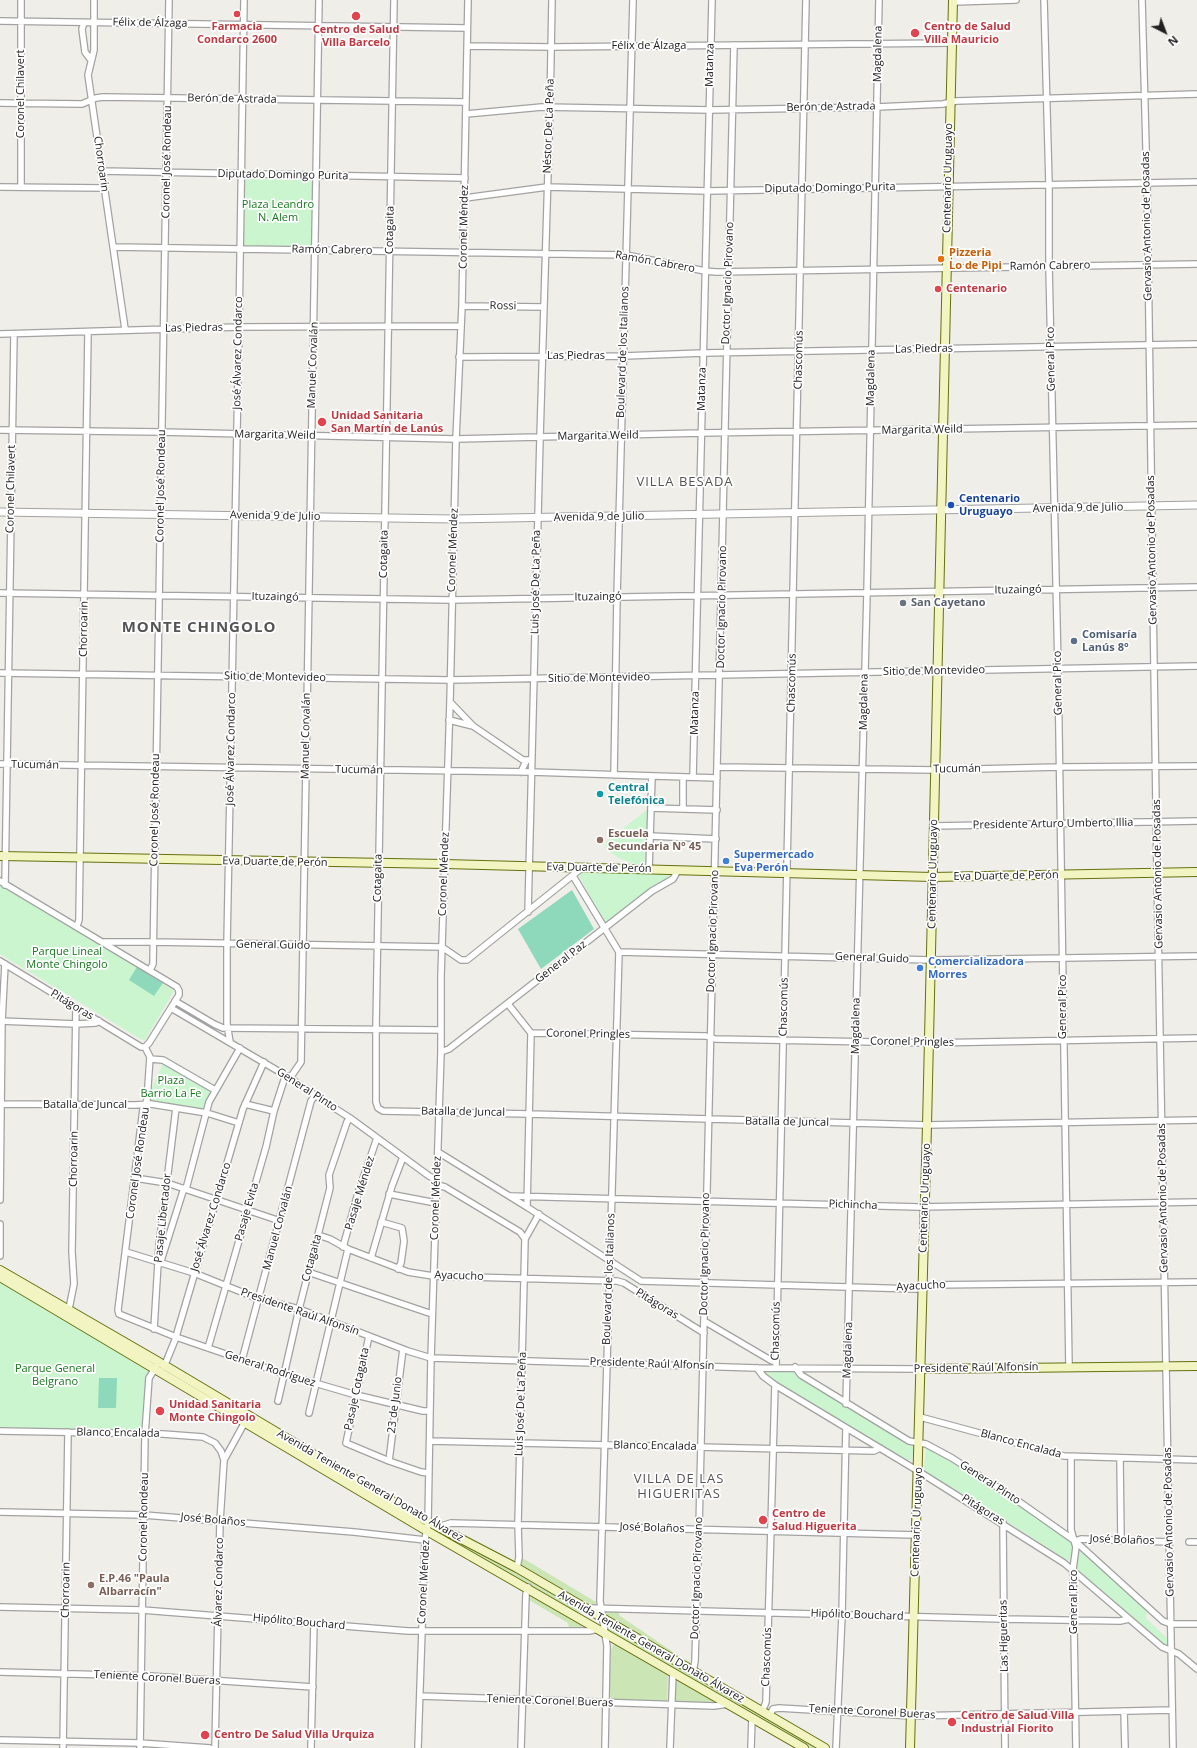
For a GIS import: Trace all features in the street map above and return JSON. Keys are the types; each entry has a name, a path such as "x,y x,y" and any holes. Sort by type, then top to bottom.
{"main road":[{"name":"Centenario Uruguayo","path":"910,1748 918,1443 920,1417 943,430 949,103 953,1"},
{"name":"Eva Duarte de Perón","path":"3,856 583,867 932,877 1060,876 1197,872"},
{"name":"Avenida Teniente General Donato Álvarez","path":"0,1270 69,1309 245,1422 428,1531 528,1587 804,1748"},
{"name":"Avenida Teniente General Donato Álvarez","path":"0,1277 160,1367 428,1522 517,1568 693,1672 768,1711 825,1748"},
{"name":"Presidente Raúl Alfonsín","path":"920,1369 1197,1366"}],"street":[{"name":"Coronel Chilavert","path":"21,0 21,187"},
{"name":"Chorroarin","path":"94,0 94,50 88,71 101,171 125,329"},
{"name":"Coronel José Rondeau","path":"150,970 153,964 169,0"},
{"name":"José Álvarez Condarco","path":"230,1042 228,1028 227,944 233,597 236,515 244,0"},
{"name":"Manuel Corvalán","path":"300,1065 319,0"},
{"name":"Cotagaita","path":"378,1108 376,1102 376,1028 378,863 381,770 381,679 384,600 384,518 394,0"},
{"name":"Coronel Méndez","path":"418,1748 425,1540 428,1531 433,1276 441,1052 444,864 450,702 451,600 465,198 468,0"},
{"name":"Néstor De La Peña","path":"545,253 552,0"},
{"name":"Boulevard de los Italianos","path":"614,775 617,597 633,0"},
{"name":"Matanza","path":"694,777 712,0"},
{"name":"Chascomús","path":"776,1364 800,351 800,271 806,0"},
{"name":"Magdalena","path":"846,1404 871,431 871,350 876,187 879,0"},
{"path":"953,1 1016,0"},
{"name":"General Pico","path":"1044,0 1049,184 1053,508 1058,669 1065,1204 1069,1367"},
{"name":"Gervasio Antonio de Posadas","path":"1142,0 1145,96 1156,821 1160,957 1161,1121 1173,1748"},
{"name":"Félix de Álzaga","path":"0,21 84,23 93,21 467,28"},
{"path":"84,23 82,29 85,52 91,60"},
{"name":"Félix de Álzaga","path":"468,46 551,47 951,43"},
{"name":"Doctor Ignacio Pirovano","path":"693,1672 695,1661 704,1333 734,45"},
{"name":"Berón de Astrada","path":"466,114 550,106 631,109 732,110 877,107 949,103 956,101 1197,94"},
{"name":"Berón de Astrada","path":"0,103 82,104 103,97 466,102"},
{"name":"Diputado Domingo Purita","path":"101,171 465,178"},
{"name":"Diputado Domingo Purita","path":"465,198 547,187 708,191 1197,182"},
{"path":"0,187 104,188"},
{"name":"Ramón Cabrero","path":"113,247 626,255 705,271 728,272 1197,264"},
{"name":"Luis José De La Peña","path":"528,912 531,772 529,760 536,598 545,253"},
{"name":"Rossi","path":"462,306 543,307"},
{"name":"Las Piedras","path":"0,334 88,332 125,329 239,327 461,326"},
{"name":"Chorroarin","path":"77,926 79,920 88,432 88,332"},
{"name":"Coronel Chilavert","path":"3,883 3,764 8,673 14,334"},
{"name":"Las Piedras","path":"459,357 624,356 703,353 1197,344"},
{"name":"Margarita Weild","path":"0,430 456,439 701,433 724,434 1197,425"},
{"name":"Avenida 9 de Julio","path":"0,512 86,512 161,515 454,519 1197,506"},
{"name":"Ituzaingó","path":"0,593 451,600 1197,587"},
{"name":"Sitio de Montevideo","path":"0,673 450,680 1197,666"},
{"path":"450,702 473,726 529,760 521,772"},
{"path":"449,720 473,726"},
{"name":"Tucumán","path":"3,764 531,772 717,778"},
{"name":"Tucumán","path":"718,767 935,770 1059,766 1197,766"},
{"path":"649,869 652,776"},
{"path":"683,777 683,809"},
{"path":"651,808 717,810"},
{"name":"Presidente Arturo Umberto Illia","path":"934,826 1197,821"},
{"path":"650,836 716,839"},
{"path":"442,947 461,960 467,960 583,867"},
{"name":"General Paz","path":"441,1052 449,1049 508,1004 652,891 673,879 678,870"},
{"path":"573,876 619,952"},
{"path":"3,883 177,987 180,993 145,1047"},
{"name":"General Guido","path":"104,942 442,947"},
{"name":"Boulevard de los Italianos","path":"605,1748 607,1702 600,1608 613,1117 619,952"},
{"name":"General Guido","path":"619,952 931,960 1197,956"},
{"path":"0,1200 2,962"},
{"name":"Pitágoras","path":"2,962 141,1047 145,1047"},
{"path":"175,1001 214,1024 228,1028 301,1027 441,1030"},
{"path":"508,1004 531,1033 527,1207"},
{"name":"Chorroarin","path":"69,1309 74,1284 72,1252 76,1105 76,1007"},
{"name":"General Pinto","path":"171,1008 288,1077 350,1118 437,1182"},
{"path":"1,1021 76,1024 96,1023 100,1021"},
{"name":"Coronel Pringles","path":"531,1033 616,1034 715,1039 784,1039 928,1043 1197,1038"},
{"name":"Coronel José Rondeau","path":"118,1310 150,1059 145,1047"},
{"path":"159,1261 185,1189 208,1106 215,1090 240,1048"},
{"path":"150,1059 163,1060 215,1090"},
{"name":"José Álvarez Condarco","path":"160,1367 176,1337 245,1104 264,1062"},
{"name":"Pasaje Evita","path":"208,1348 284,1080 300,1065"},
{"name":"Manuel Corvalán","path":"242,1360 311,1101 315,1096"},
{"name":"Batalla de Juncal","path":"0,1104 154,1104 207,1113 239,1123"},
{"path":"245,1104 274,1111"},
{"name":"Pasaje Libertador","path":"154,1328 158,1268 176,1108"},
{"name":"Batalla de Juncal","path":"378,1108 383,1111 927,1125 1197,1120"},
{"name":"Cotagaita","path":"278,1401 308,1272 330,1188 328,1175 347,1122 350,1118"},
{"name":"Pasaje Méndez","path":"309,1413 358,1193 377,1138"},
{"path":"438,1152 539,1214 610,1260"},
{"path":"371,1258 389,1194 403,1158"},
{"path":"136,1178 167,1183 280,1221"},
{"path":"437,1182 524,1237"},
{"path":"389,1194 436,1203"},
{"name":"Pichincha","path":"510,1196 924,1207 1197,1202"},
{"name":"Luis José De La Peña","path":"517,1568 519,1557 518,1524 525,1278 524,1237 539,1214"},
{"path":"381,1222 402,1228 404,1241 401,1263 398,1269"},
{"path":"0,1224 0,1256"},
{"name":"Ayacucho","path":"318,1235 330,1239 345,1248 398,1269 433,1276 609,1281"},
{"name":"Presidente Raúl Alfonsín","path":"126,1252 194,1273 259,1298 299,1309 403,1349 431,1358 606,1362 756,1368 776,1364 795,1367 847,1369 920,1369"},
{"name":"Ayacucho","path":"610,1260 639,1280 704,1284 850,1286 916,1289 929,1285 1197,1282"},
{"path":"308,1272 432,1314"},
{"name":"Pitágoras","path":"609,1281 624,1283 704,1333"},
{"name":"General Rodríguez","path":"118,1310 121,1316 176,1337 284,1374 395,1405 430,1411"},
{"path":"704,1321 776,1364"},
{"name":"Pasaje Cotagaita","path":"369,1336 345,1442 389,1460"},
{"name":"23 de Junio","path":"389,1460 403,1349"},
{"name":"Coronel Rondeau","path":"140,1745 145,1434 149,1378 160,1367"},
{"name":"General Pinto","path":"795,1367 801,1375 846,1404 909,1441 926,1444 994,1484 1075,1542 1163,1621 1171,1624"},
{"name":"Pitágoras","path":"756,1368 762,1376 776,1385 1003,1523 1073,1569 1129,1620 1162,1647 1179,1654 1197,1669"},
{"name":"Chascomús","path":"768,1711 769,1612 776,1385"},
{"name":"Blanco Encalada","path":"920,1417 1058,1455 1120,1459 1197,1460"},
{"name":"Álvarez Condarco","path":"215,1748 220,1521 224,1460 245,1422"},
{"path":"836,1748 842,1615 846,1428"},
{"name":"Blanco Encalada","path":"0,1431 145,1434 196,1437 210,1439 219,1448 224,1460"},
{"name":"Chorroarin","path":"63,1748 68,1514 68,1432"},
{"name":"Blanco Encalada","path":"430,1440 773,1450 845,1450 874,1452 880,1448"},
{"name":"General Pico","path":"1071,1457 1071,1530 1076,1551 1073,1569 1076,1748"},
{"path":"1120,1459 1121,1540"},
{"path":"389,1460 421,1472 428,1473"},
{"name":"José Bolaños","path":"0,1512 144,1515 354,1532 425,1540"},
{"name":"José Bolaños","path":"438,1527 451,1523 518,1524 916,1535"},
{"name":"Las Higueritas","path":"1003,1523 1005,1748"},
{"name":"José Bolaños","path":"1075,1542 1081,1539 1169,1542"},
{"path":"1189,1542 1197,1542"},
{"path":"521,1748 524,1631 526,1594 528,1587"},
{"name":"Hipólito Bouchard","path":"0,1607 142,1610 422,1631 602,1631"},
{"name":"Hipólito Bouchard","path":"585,1608 1003,1619 1129,1620"},
{"path":"311,1748 314,1623"},
{"path":"1171,1624 1197,1624"},
{"name":"Teniente Coronel Bueras","path":"0,1672 141,1675 313,1687"},
{"path":"670,1748 673,1672"},
{"name":"Teniente Coronel Bueras","path":"420,1696 672,1705 714,1706 728,1704"},
{"name":"Teniente Coronel Bueras","path":"768,1711 778,1708 912,1716 1172,1710"},
{"path":"1124,1711 1125,1748"},
{"path":"751,1748 752,1718"},
{"path":"0,1740 63,1741 210,1748"}],"green space":[{"name":"Plaza Leandro N. Alem","path":"242,174 316,175 315,250 240,249"},
{"path":"649,808 645,864 640,866 619,858 608,851 606,842"},
{"path":"579,873 670,875 606,923 579,876"},
{"name":"Parque Lineal Monte Chingolo","path":"0,883 77,927 174,991 145,1040 142,1040 0,954"},
{"path":"572,890 594,929 541,969 518,929"},
{"path":"137,967 163,983 154,996 129,980"},
{"name":"Plaza Barrio La Fe","path":"163,1063 211,1090 204,1109 150,1101 148,1097"},
{"name":"Parque General Belgrano","path":"0,1279 149,1367 143,1432 0,1428"},
{"path":"766,1370 792,1370 796,1376 914,1448 912,1460 907,1460 841,1422 768,1377 764,1372"},
{"path":"99,1378 117,1378 116,1408 98,1408"},
{"path":"926,1447 1002,1492 1073,1543 1074,1546 1069,1561 970,1498 926,1473 924,1468"},
{"path":"435,1531 515,1572 580,1609 581,1612 577,1613"},
{"path":"1080,1549 1147,1609 1146,1618 1168,1639 1169,1645 1163,1646 1075,1569"},
{"path":"521,1559 524,1559 596,1602 596,1604 589,1606 522,1567"},
{"path":"531,1594 583,1625 581,1628 569,1628 568,1623 529,1600 529,1596"},
{"path":"605,1611 618,1611 620,1616 690,1662 690,1664 688,1665 604,1615"},
{"path":"609,1627 820,1748 810,1748 609,1632 607,1630"},
{"path":"616,1644 667,1674 667,1701 613,1699 609,1696 611,1650 613,1645"},
{"path":"678,1680 713,1700 713,1704 675,1701 673,1699 675,1682"}],"place":[{"name":"Farmacia Condarco 2600","path":"237,14"},
{"name":"Centro de Salud Villa Barcelo","path":"356,16"},
{"name":"Centro de Salud Villa Mauricio","path":"915,33"},
{"name":"Pizzeria Lo de Pipi","path":"941,259"},
{"name":"Centenario","path":"938,289"},
{"name":"Unidad Sanitaria San Martín de Lanús","path":"322,422"},
{"name":"Centenario Uruguayo","path":"951,505"},
{"name":"San Cayetano","path":"903,603"},
{"name":"Comisaría Lanús 8°","path":"1074,641"},
{"name":"Central Telefónica","path":"600,794"},
{"name":"Escuela Secundaria N° 45","path":"600,840"},
{"name":"Supermercado Eva Perón","path":"726,861"},
{"name":"Comercializadora Morres","path":"920,968"},
{"name":"Unidad Sanitaria Monte Chingolo","path":"160,1411"},
{"name":"Centro de Salud Higuerita","path":"763,1520"},
{"name":"E.P.46 \"Paula Albarracín\"","path":"91,1585"},
{"name":"Centro de Salud Villa Industrial Fiorito","path":"952,1722"},
{"name":"Centro De Salud Villa Urquiza","path":"205,1735"}],"district":[{"name":"VILLA BESADA","path":"685,482"},
{"name":"MONTE CHINGOLO","path":"199,628"},
{"name":"VILLA DE LAS HIGUERITAS","path":"679,1486"}]}
